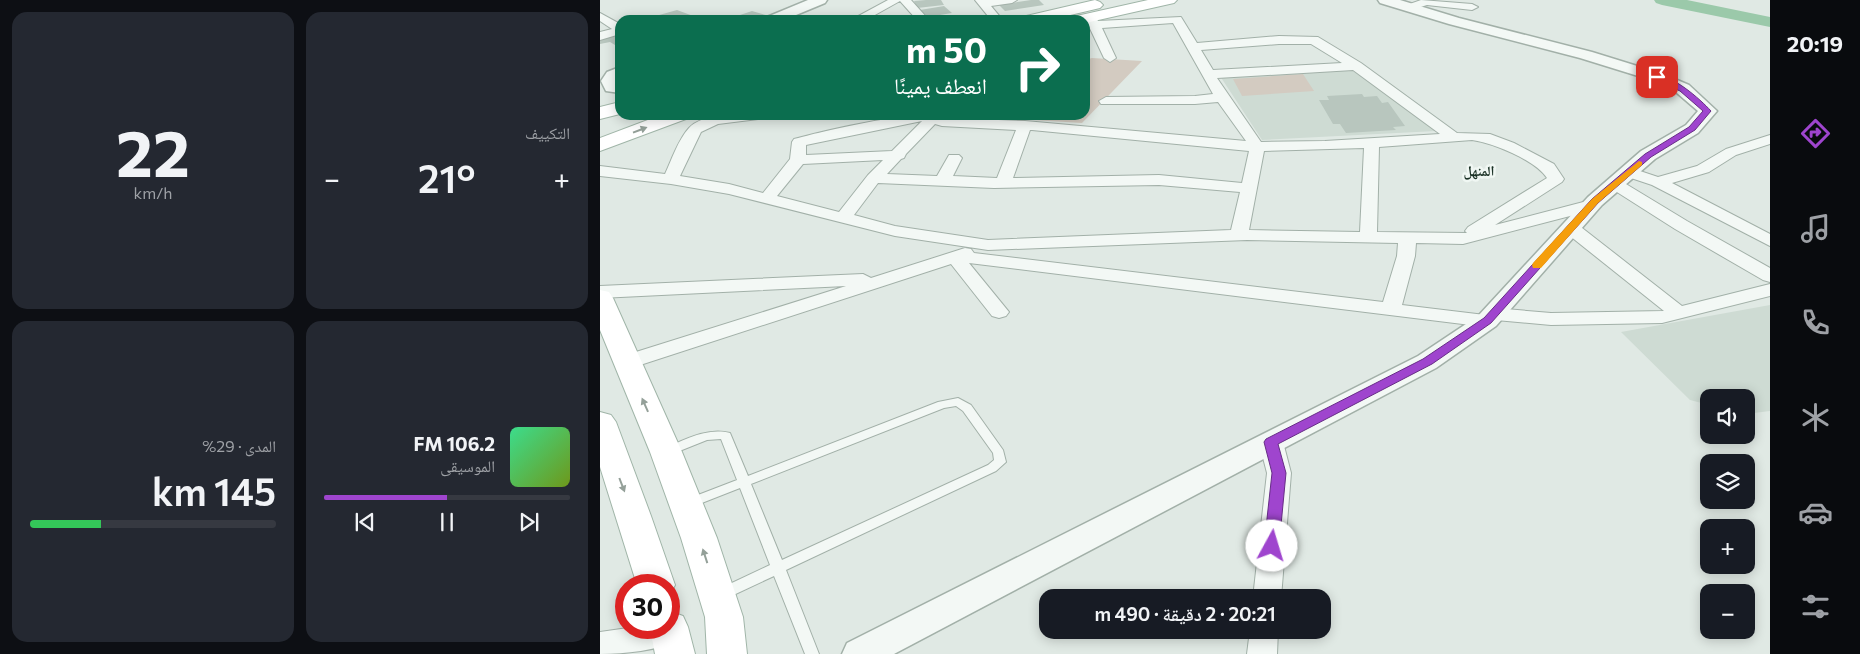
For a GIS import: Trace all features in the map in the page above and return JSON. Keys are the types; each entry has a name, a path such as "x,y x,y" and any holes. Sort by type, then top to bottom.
{"main road":[{"path":"1055,15 1118,0"},
{"path":"1090,24 1169,0"},
{"path":"600,103 615,101"},
{"path":"600,113 615,109"},
{"path":"600,145 667,120"},
{"path":"600,298 666,452 699,538 724,617 727,654"},
{"path":"600,422 606,457 634,516 652,574"}],"street":[{"path":"784,15 820,0"},
{"path":"867,15 896,0"},
{"path":"905,0 918,15"},
{"path":"990,15 981,2 1012,0"},
{"path":"860,654 1428,362 1491,317 1591,205 1648,156 1692,129 1708,111 1683,90 1657,77 1586,55 1408,8 1385,0"},
{"path":"1408,8 1426,2 1472,7"},
{"path":"600,16 615,26"},
{"path":"1110,58 1090,24 1177,19 1222,97 1256,147 1239,235"},
{"path":"600,36 615,32"},
{"path":"1193,47 1280,40 1314,40 1356,66 1454,137"},
{"path":"1210,74 1356,66"},
{"path":"615,74 609,81 612,86 615,87"},
{"path":"1106,101 1195,100 1222,97"},
{"path":"672,179 695,129 713,122 726,120"},
{"path":"766,199 798,160 799,142 907,120"},
{"path":"842,219 874,178 931,120"},
{"path":"939,120 942,122 1025,126 1256,147 1325,146 1454,137 1490,138 1548,166 1556,179 1482,224 1463,239"},
{"path":"1003,183 1025,126"},
{"path":"1658,182 1703,169 1732,152 1770,139"},
{"path":"1368,237 1372,143"},
{"path":"798,160 899,154"},
{"path":"943,180 954,158"},
{"path":"600,170 672,179 729,190 895,232 988,245 1239,235 1463,239 1591,205"},
{"path":"874,178 1003,183 1159,180 1248,188"},
{"path":"1622,178 1658,182 1770,241"},
{"path":"1622,178 1681,225 1770,276"},
{"path":"1571,228 1679,313"},
{"path":"1391,309 1406,256 1407,238"},
{"path":"627,362 888,279 988,245"},
{"path":"954,256 1391,309 1491,317 1551,319 1662,317 1770,290"},
{"path":"954,256 999,312"},
{"path":"600,292 888,279"},
{"path":"1268,589 1279,473 1271,442"},
{"path":"600,644 660,639"},
{"path":"1262,654 1263,639"}],"lane":[{"path":"686,504 942,405 958,402 967,408 999,453 1000,462 992,468 718,596"},
{"path":"666,452 711,435 720,433 726,436 812,654"}],"shaded area":[{"path":"1090,59 1142,61 1090,115"},
{"path":"1349,68 1436,131 1262,140 1220,76"},
{"path":"1303,74 1314,91 1242,96 1233,79"},
{"path":"1031,120 1085,120 1082,123"},
{"path":"1770,305 1770,411 1755,413 1755,389 1700,389 1700,403 1690,400 1621,332"}],"building":[{"path":"941,0 944,5 917,8 914,1"},
{"path":"1039,0 1044,5 1005,11 999,5"},
{"path":"944,6 952,13 926,15 920,10"},
{"path":"677,10 690,15 659,15"},
{"path":"752,11 766,15 740,15"},
{"path":"615,34 615,45 610,42 600,44 600,38"},
{"path":"1362,94 1364,97 1377,96 1382,103 1388,102 1405,126 1393,127 1396,130 1346,133 1340,124 1333,124 1319,100 1329,100 1327,96"}],"waterway":[{"path":"1662,0 1770,22"}],"slow traffic":[{"path":"1537,265 1595,201 1639,163"}],"district":[{"name":"المنهل","path":"1479,171"}],"route":[{"path":"1272,546 1279,473 1271,442 1428,362 1488,321 1595,201 1648,156 1692,129 1708,111 1683,90 1657,77"}]}
